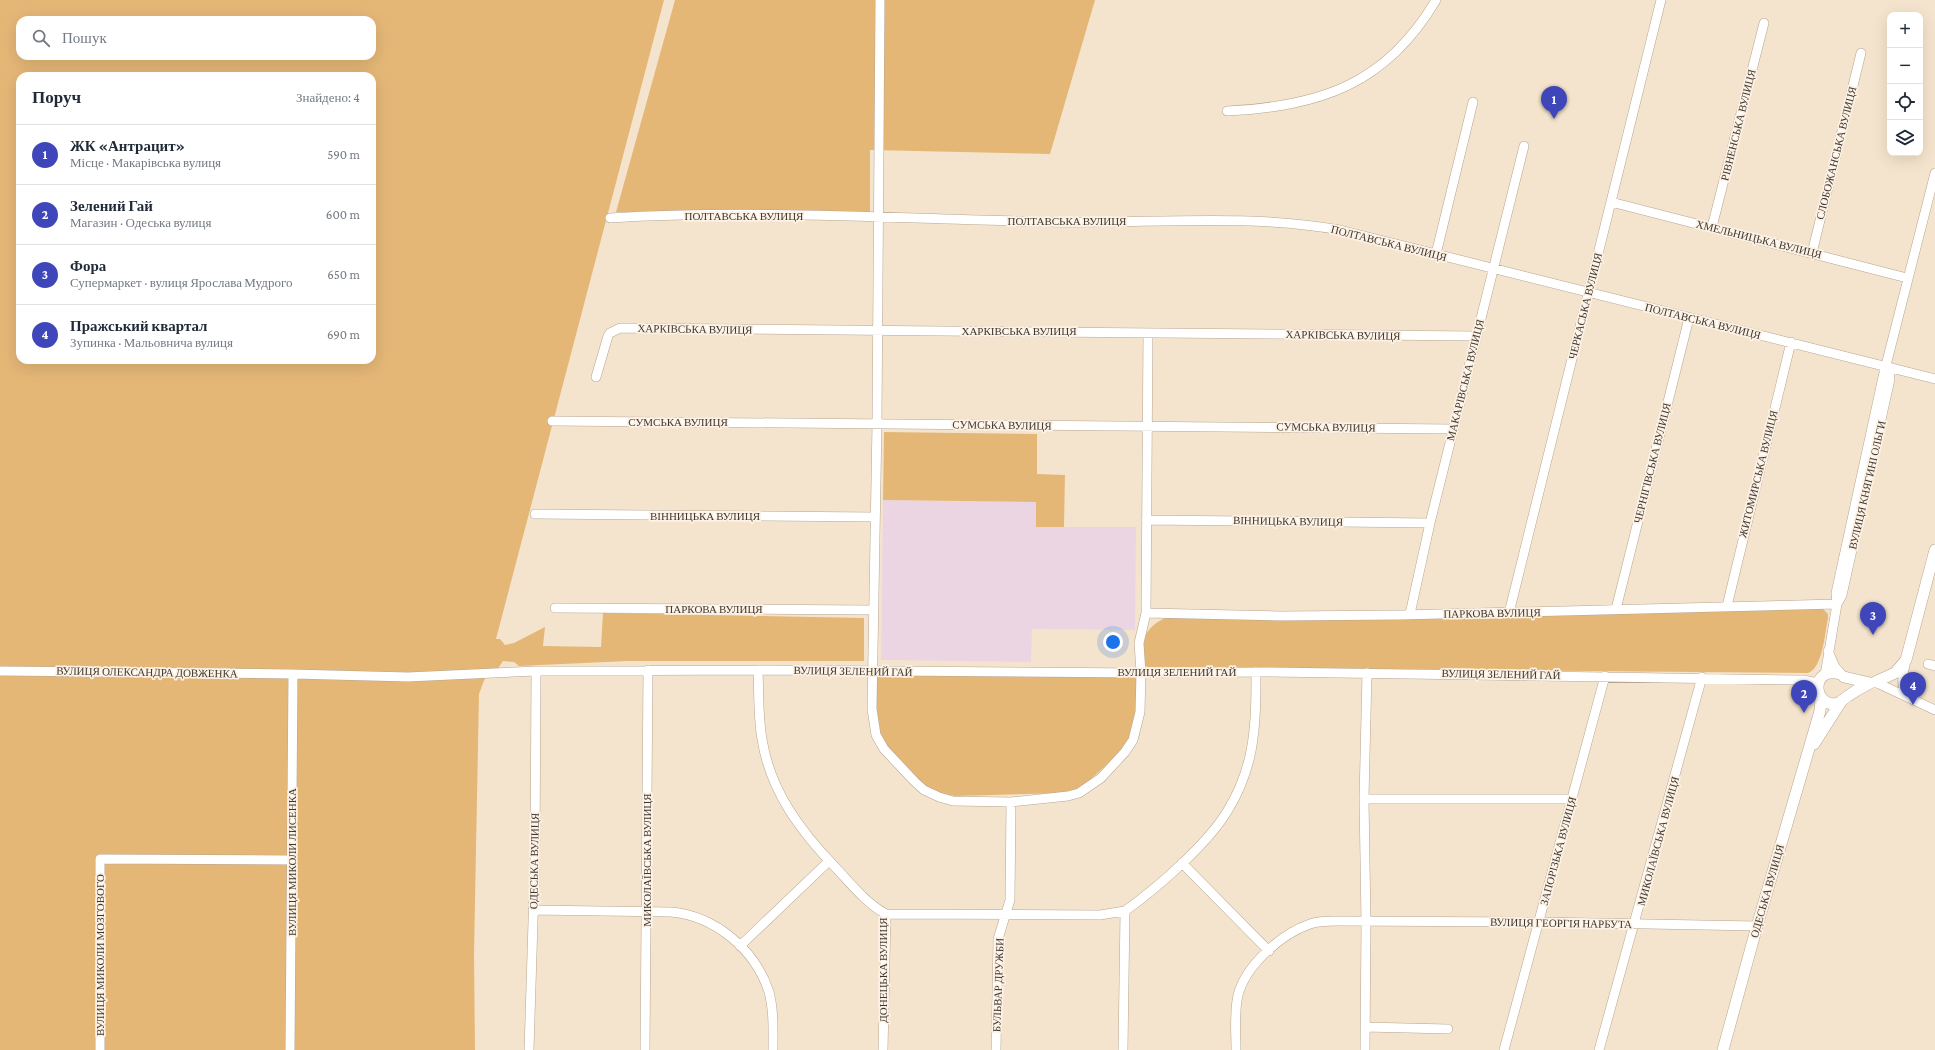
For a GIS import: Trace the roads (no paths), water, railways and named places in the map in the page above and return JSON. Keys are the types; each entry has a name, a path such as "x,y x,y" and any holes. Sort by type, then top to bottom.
{"main road":[{"path":"1872,683 1830,672 1821,679 1818,693 1821,698 1832,703 1872,683 1895,674 1906,660 1935,550"},
{"path":"1842,675 1849,686 1844,698"},
{"name":"ОДЕСЬКА ВУЛИЦЯ","path":"1723,1050 1756,926 1820,711 1821,698"},
{"name":"ОДЕСЬКА ВУЛИЦЯ","path":"1807,754 1844,698"}],"street":[{"path":"880,0 872,709 876,735 884,749 924,790 939,797 953,800 1011,802 1068,796 1079,793 1105,774 1125,752 1133,740 1140,712 1141,673 1139,643 1146,613 1148,333"},
{"path":"1227,111 1264,109 1300,103 1339,90 1364,77 1383,63 1406,42 1436,0"},
{"name":"ЧЕРКАСЬКА ВУЛИЦЯ","path":"1510,613 1661,0"},
{"name":"РІВНЕНСЬКА ВУЛИЦЯ","path":"1712,227 1764,22"},
{"name":"СЛОБОЖАНСЬКА ВУЛИЦЯ","path":"1812,253 1861,53"},
{"path":"1436,254 1473,102"},
{"name":"МАКАРІВСЬКА ВУЛИЦЯ","path":"1410,614 1430,523 1524,146"},
{"name":"ВУЛИЦЯ КНЯГИНІ ОЛЬГИ","path":"1821,679 1837,604 1842,594 1890,379 1888,366 1907,278 1935,173"},
{"name":"ХМЕЛЬНИЦЬКА ВУЛИЦЯ","path":"1611,202 1907,278"},
{"name":"ПОЛТАВСЬКА ВУЛИЦЯ","path":"610,218 656,215 878,216 1052,222 1292,223 1340,230 1935,379"},
{"name":"ЧЕРНІГІВСЬКА ВУЛИЦЯ","path":"1616,609 1689,318"},
{"name":"ХАРКІВСЬКА ВУЛИЦЯ","path":"596,377 608,336 610,333 620,328 1476,336"},
{"name":"ЖИТОМИРСЬКА ВУЛИЦЯ","path":"1727,606 1791,342"},
{"name":"СУМСЬКА ВУЛИЦЯ","path":"552,422 876,423 1453,429"},
{"name":"ВІННИЦЬКА ВУЛИЦЯ","path":"535,514 875,517"},
{"name":"ВІННИЦЬКА ВУЛИЦЯ","path":"1146,520 1430,523"},
{"name":"ПАРКОВА ВУЛИЦЯ","path":"1146,613 1280,616 1510,613 1837,604"},
{"name":"ПАРКОВА ВУЛИЦЯ","path":"555,608 873,610"},
{"path":"1828,651 1842,675"},
{"path":"1906,660 1902,676 1902,686 1907,697"},
{"name":"МИКОЛАЇВСЬКА ВУЛИЦЯ","path":"644,1050 647,912 648,670"},
{"name":"ВУЛИЦЯ ЗЕЛЕНИЙ ГАЙ","path":"536,671 758,670 1141,673 1256,672 1702,677 1803,680 1821,679"},
{"name":"ДОНЕЦЬКА ВУЛИЦЯ","path":"758,670 762,738 772,778 780,797 793,816 829,861 868,901 886,914 883,1050"},
{"name":"ВУЛИЦЯ ОЛЕКСАНДРА ДОВЖЕНКА","path":"0,671 293,674 408,677 536,671"},
{"name":"ОДЕСЬКА ВУЛИЦЯ","path":"529,1050 533,910 536,671"},
{"path":"886,914 1100,916 1125,911 1143,898 1182,863 1208,837 1228,810 1245,773 1254,730 1256,672"},
{"path":"1365,1050 1366,922 1364,799 1367,673"},
{"name":"ВУЛИЦЯ МИКОЛИ ЛИСЕНКА","path":"290,1050 293,674"},
{"name":"ЗАПОРІЗЬКА ВУЛИЦЯ","path":"1504,1050 1605,676"},
{"name":"МИКОЛАЇВСЬКА ВУЛИЦЯ","path":"1599,1050 1702,677"},
{"path":"1872,683 1935,710"},
{"path":"1364,799 1572,799"},
{"name":"БУЛЬВАР ДРУЖБИ","path":"996,1050 998,939 1010,900 1011,802"},
{"name":"ВУЛИЦЯ МИКОЛИ МОЗГОВОГО","path":"100,1050 100,859 292,860"},
{"path":"740,946 829,861"},
{"path":"1182,863 1268,951"},
{"path":"533,910 687,914 702,919 724,931 740,946 759,970 769,994 772,1014 772,1050"},
{"path":"1123,1050 1125,911"},
{"name":"ВУЛИЦЯ ГЕОРГІЯ НАРБУТА","path":"1236,1050 1236,1013 1238,996 1244,980 1268,951 1294,932 1310,924 1323,922 1539,922 1756,926"},
{"path":"1365,1027 1448,1029"}],"place":[{"name":"ЖК «Антрацит»","path":"1554,119"},
{"name":"Фора","path":"1873,635"},
{"name":"Пражський квартал","path":"1913,705"},
{"name":"Зелений Гай","path":"1804,713"}]}
